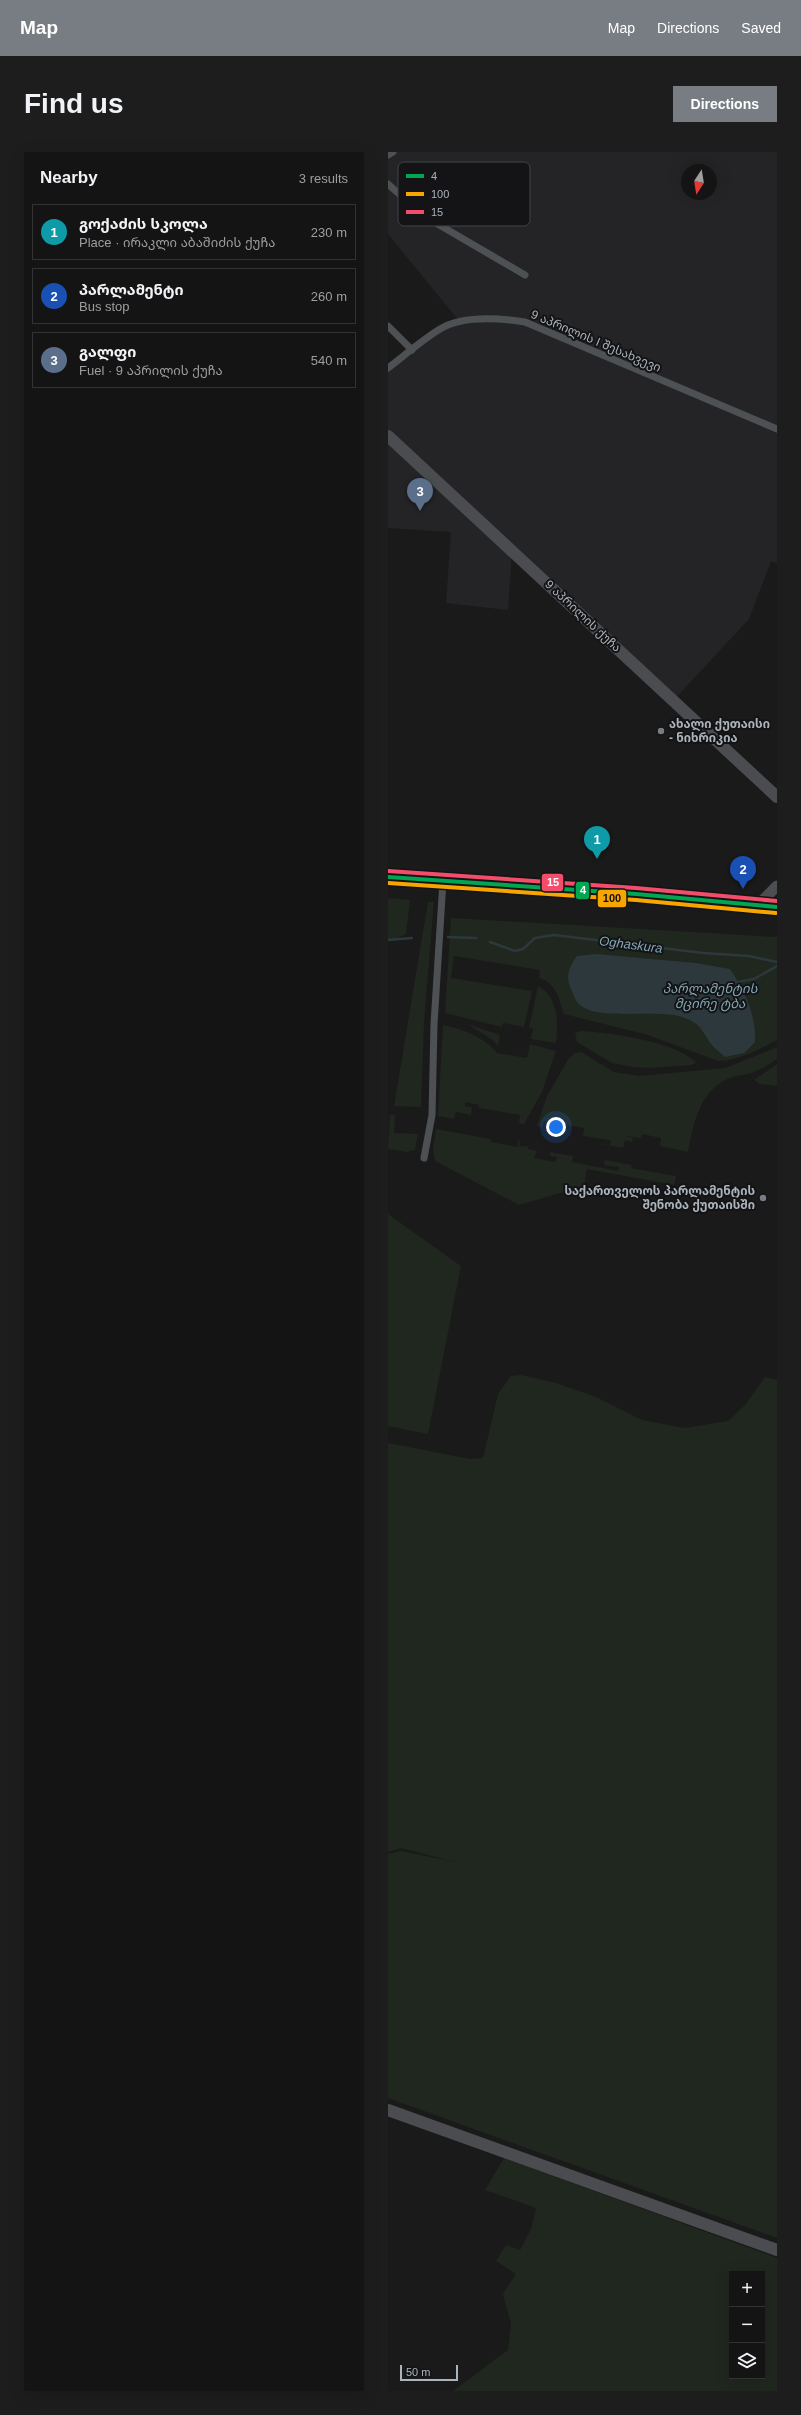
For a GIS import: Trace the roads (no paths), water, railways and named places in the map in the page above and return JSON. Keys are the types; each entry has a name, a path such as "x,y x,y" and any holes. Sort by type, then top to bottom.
{"main road":[{"name":"9 აპრილის ქუჩა","path":"388,436 777,797"},
{"path":"388,877 636,894 777,907"},
{"path":"757,906 777,886"},
{"path":"388,2110 777,2250"}],"street":[{"path":"388,155 393,152"},
{"path":"388,184 398,193"},
{"path":"441,226 526,275"},
{"name":"9 აპრილის I შესახვევი","path":"388,368 441,328 454,323 491,319 525,322 777,429"},
{"path":"388,326 412,350"},
{"path":"424,1158 432,1115 434,1024 443,881"}],"water":[{"name":"პარლამენტის მცირე ტბა","path":"596,954 696,963 730,969 745,995 754,1022 755,1042 744,1053 725,1057 713,1046 699,1026 685,1018 659,1014 612,1014 587,1009 578,1003 575,998 569,984 568,976 572,964 577,956"}],"waterway":[{"name":"Oghaskura","path":"490,942 515,951 523,949 535,938 554,935 703,953 749,956 777,962"},
{"name":"Oghaskura","path":"448,937 476,938"},
{"name":"Oghaskura","path":"388,940 412,938"},
{"path":"738,982 754,979 777,966"}],"place":[{"name":"გალფი","path":"420,511"},
{"name":"ახალი ქუთაისი - ნიხრიკია","path":"661,731"},
{"name":"გოქაძის სკოლა","path":"597,859"},
{"name":"პარლამენტი","path":"743,889"},
{"name":"საქართველოს პარლამენტის შენობა ქუთაისში","path":"763,1198"}]}
